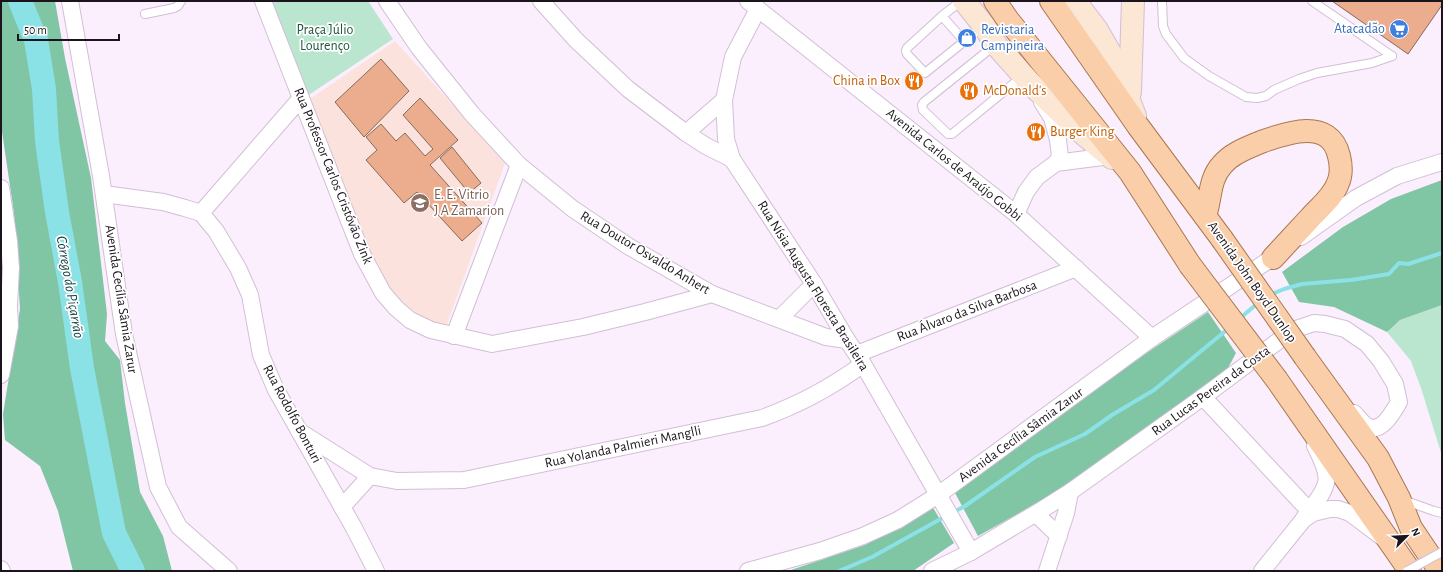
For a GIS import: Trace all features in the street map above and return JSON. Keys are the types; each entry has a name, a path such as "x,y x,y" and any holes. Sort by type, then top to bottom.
{"main road":[{"path":"964,1 984,26 996,45 1028,80 1080,131 1130,172"},
{"path":"995,1 1008,20 1130,172 1190,264 1277,380 1410,571"},
{"name":"Avenida John Boyd Dunlop","path":"1051,1 1138,126 1222,239 1304,357 1378,458 1399,498 1411,528 1440,571"},
{"path":"1075,1 1100,36 1113,58 1138,126"},
{"path":"1129,99 1133,1"},
{"path":"1205,216 1215,177 1221,166 1231,156 1251,146 1284,134 1305,130 1316,132 1326,137 1333,143 1338,151 1341,169 1339,182 1330,196 1272,258"}],"street":[{"name":"Avenida Cecília Sâmia Zarur","path":"70,1 104,194 124,334 158,487 179,527 228,571"},
{"name":"Rua Professor Carlos Cristóvão Zink","path":"263,1 362,254 383,293 396,308 410,320 431,330 492,344 583,327 712,294"},
{"name":"Rua Doutor Osvaldo Anhert","path":"387,1 419,48 444,81 482,125 519,165 573,210 628,246 712,294 780,318 826,337 847,340"},
{"path":"541,1 576,40 628,89 686,133 706,146 732,159"},
{"name":"Rua Nísia Augusta Floresta Brasileira","path":"753,5 733,57 724,100 726,139 732,159 814,284 860,359 971,552"},
{"name":"Avenida Carlos de Araújo Gobbi","path":"753,5 1016,214 1152,338"},
{"path":"1016,214 1026,192 1037,177 1056,163 1060,157 1058,140 1052,118 1028,80"},
{"path":"104,194 163,202 201,213 300,98"},
{"path":"686,133 724,100"},
{"path":"1056,163 1110,156"},
{"name":"Avenida Cecília Sâmia Zarur","path":"748,571 820,552 863,536 941,500 1152,338 1272,258 1356,198 1397,176 1442,162"},
{"path":"454,336 519,165"},
{"path":"1,188 9,241 11,268 5,310 10,326 1,375"},
{"name":"Rua Rodolfo Bonturi","path":"201,213 216,231 238,268 250,295 261,355 276,390 376,571"},
{"name":"Rua Álvaro da Silva Barbosa","path":"860,359 1076,268"},
{"path":"780,318 814,284"},
{"name":"Rua Lucas Pereira da Costa","path":"932,571 971,552 1070,492 1203,398 1293,330 1314,323 1345,329 1367,344 1381,361 1395,384 1399,402 1389,419 1381,426 1372,428 1367,427 1323,383"},
{"name":"Rua Yolanda Palmieri Manglli","path":"300,432 370,476 397,481 464,480 754,419 785,410 806,400 847,376 860,359"},
{"path":"1203,398 1308,514"},
{"path":"1262,571 1308,514 1327,482 1321,459 1300,413"},
{"path":"342,507 370,476"},
{"path":"1047,571 1060,536 1070,492"},
{"path":"1308,514 1330,509 1338,509 1350,513 1391,544"},
{"path":"1036,514 1060,536"}],"lane":[{"path":"145,14 174,8 178,6 181,1"},
{"path":"961,1 907,48 907,54 925,73 984,26"},
{"path":"1162,1 1163,26 1166,34 1184,58 1209,76 1246,97 1257,98 1266,96 1274,90 1317,73 1372,63 1392,56 1312,1"},
{"path":"942,16 964,41"},
{"path":"996,45 924,102 922,105 922,110 948,134 952,134 1028,80"},
{"path":"1399,498 1434,512 1442,513"},
{"path":"1407,571 1442,552"}],"shaded area":[{"name":"E. E. Vitrio J A Zamarion","path":"395,41 505,163 446,327 430,323 408,307 391,291 366,243 310,99"}],"green space":[{"path":"1,1 55,1 65,58 91,178 107,314 105,341 120,360 125,403 140,492 163,536 172,571 73,571 58,511 40,466 5,440 3,414 20,309 14,213 1,125"},
{"name":"Praça Júlio Lourenço","path":"270,1 368,1 393,39 307,96"},
{"path":"1442,180 1442,305 1400,320 1387,332 1334,307 1299,302 1282,272 1343,227 1391,199"},
{"path":"1442,305 1442,456 1411,361 1387,332 1400,320"},
{"path":"1208,312 1236,353 1228,368 1192,396 1057,492 978,536 954,491 1148,352"},
{"path":"932,506 954,543 913,571 788,571 865,545"}],"building":[{"name":"Atacadão","path":"1332,1 1442,1 1442,5 1408,54"},
{"path":"381,59 409,91 364,137 335,102"},
{"path":"420,98 458,140 430,165 482,223 462,241 417,192 404,203 366,160 377,150 366,137 381,124 396,141 405,133 425,156 433,149 403,115"},
{"path":"452,147 481,183 469,193 440,158"}],"waterway":[{"name":"Córrego do Piçarrão","path":"20,1 36,40 44,89 47,141 57,212 70,282 82,368 114,533 133,571"},
{"path":"1270,295 1302,284 1351,280 1389,274 1399,263 1408,264 1442,253"},
{"path":"1239,319 1258,303"},
{"path":"952,513 965,506 1035,457 1085,434 1112,415 1154,390 1229,328"},
{"path":"839,571 872,557 946,516"}],"place":[{"name":"Atacadão","path":"1399,29"},
{"name":"Revistaria Campineira","path":"967,38"},
{"name":"China in Box","path":"914,81"},
{"name":"McDonald's","path":"969,91"},
{"name":"Burger King","path":"1036,132"},
{"name":"E. E. Vitrio J A Zamarion","path":"420,203"}]}
